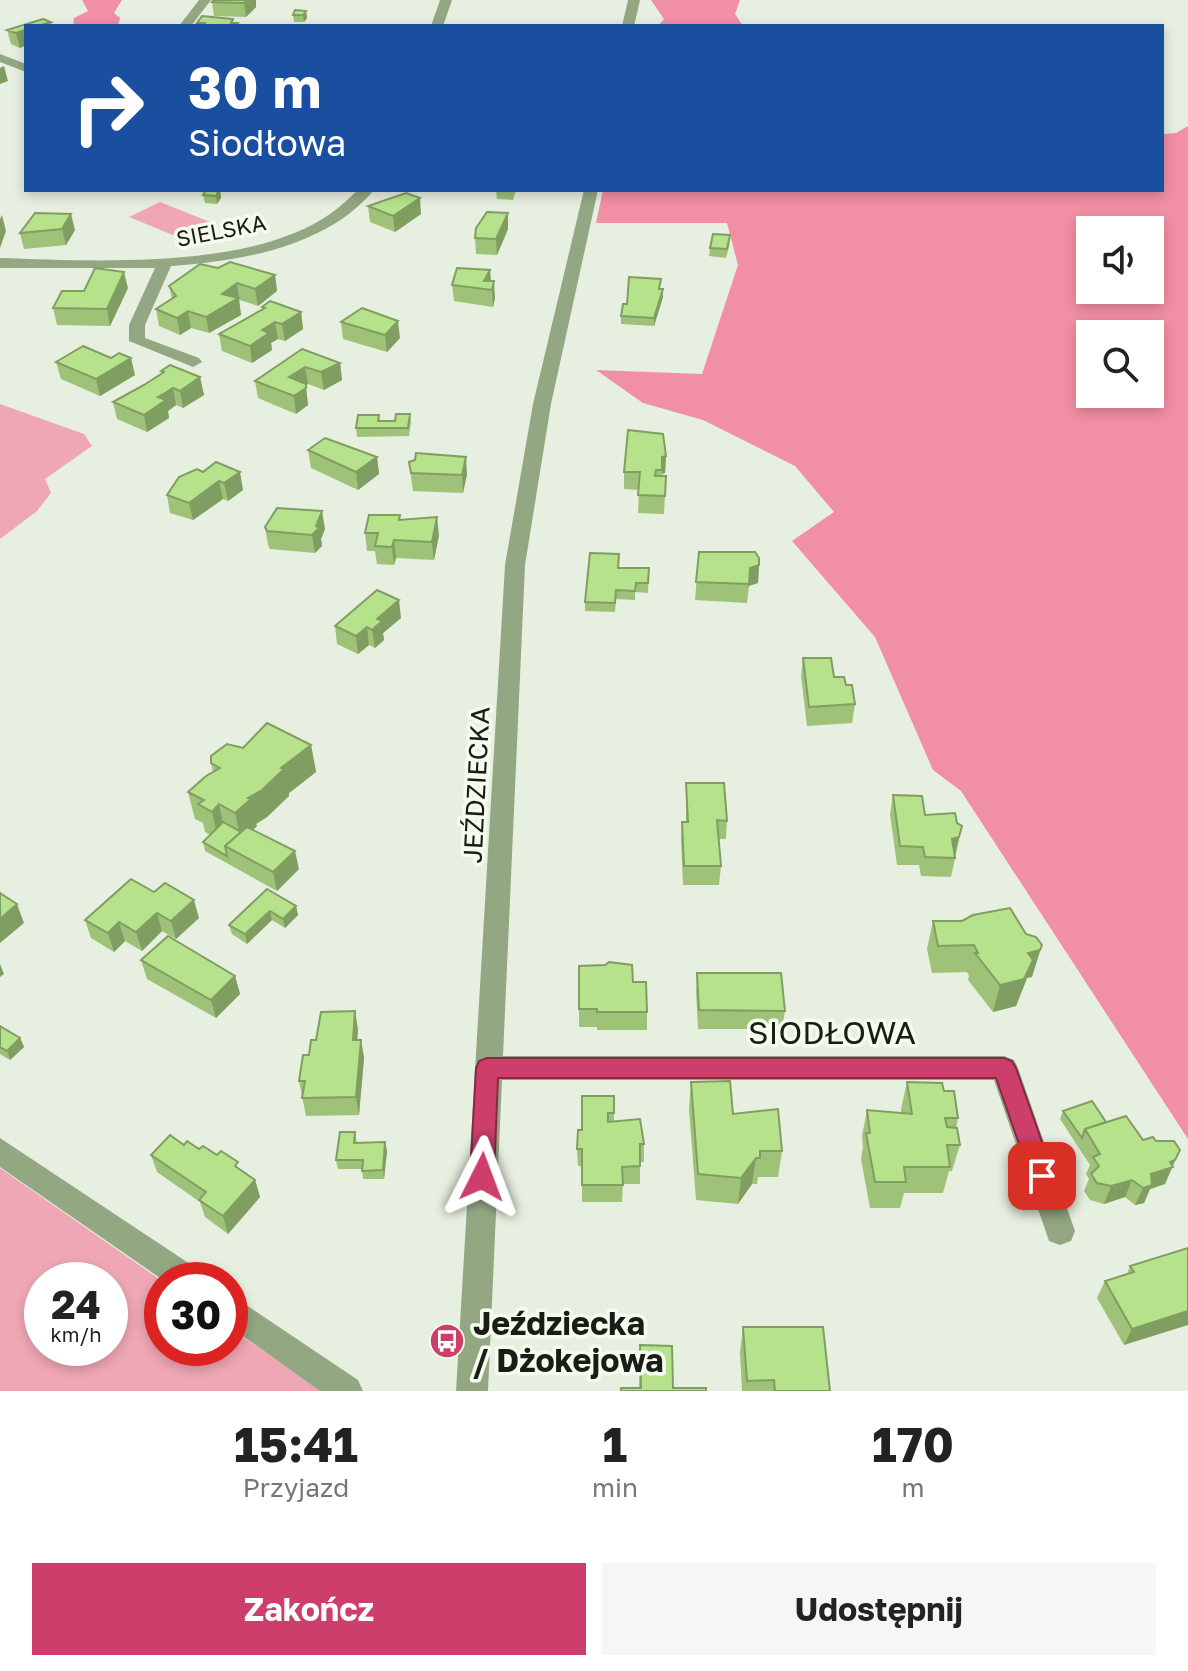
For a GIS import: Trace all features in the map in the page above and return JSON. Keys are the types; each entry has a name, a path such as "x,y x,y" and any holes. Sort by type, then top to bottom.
{"street":[{"path":"187,24 205,0"},
{"path":"438,24 446,0"},
{"path":"628,24 634,0"},
{"path":"0,58 24,67"},
{"name":"SIELSKA","path":"0,263 165,263 269,246 318,227 364,192"},
{"name":"JEŹDZIECKA","path":"472,1391 515,565 542,404 591,192"},
{"name":"SIELSKA","path":"165,263 137,325 137,341 193,362"},
{"name":"SIODŁOWA","path":"487,1068 1004,1068 1060,1231"},
{"path":"0,1151 162,1262"},
{"path":"248,1322 347,1391"}],"shaded area":[{"path":"82,0 122,0 114,13 120,18 118,24 73,24 74,18 88,11"},
{"path":"651,0 740,0 735,14 742,24 660,24 664,19"},
{"path":"1188,126 1188,1139 961,791 933,770 875,637 792,541 834,512 795,466 703,420 643,403 596,370 702,374 738,265 727,223 596,223 603,192 1164,192 1164,134 1176,133"},
{"path":"160,202 215,224 185,240 129,217"},
{"path":"0,404 84,434 92,446 45,479 51,493 37,511 0,539"},
{"path":"0,1168 144,1268 144,1366 248,1366 248,1340 321,1391 0,1391"}],"building":[{"path":"247,0 244,3 212,2"},
{"path":"295,10 306,11 303,15 293,15"},
{"path":"202,16 233,19 231,23 238,23 204,24 197,23"},
{"path":"43,19 51,22 44,24 27,24"},
{"path":"24,25 24,30 16,33 7,30"},
{"path":"205,192 218,192 216,196 203,195"},
{"path":"406,193 420,198 393,216 368,206"},
{"path":"487,212 508,213 496,239 475,238 476,228"},
{"path":"35,213 71,214 62,229 20,233"},
{"path":"713,234 730,235 727,249 710,248"},
{"path":"230,262 275,275 255,289 237,283 222,294 238,298 206,317 188,311 177,318 156,309 176,296 169,286 200,264 218,268"},
{"path":"95,268 124,272 107,309 53,308 62,291 84,291"},
{"path":"457,268 490,270 484,281 494,281 492,290 452,285"},
{"path":"629,277 661,279 659,289 663,289 654,318 621,316 623,304 627,304"},
{"path":"270,301 301,312 282,324 275,322 262,330 269,333 250,346 219,334 265,308 262,307"},
{"path":"362,308 398,321 385,335 341,322"},
{"path":"83,346 111,358 119,353 131,358 96,379 56,362"},
{"path":"302,349 340,363 321,372 305,367 289,377 306,384 306,388 294,396 255,381"},
{"path":"170,365 200,377 180,391 173,388 158,397 166,400 144,415 113,402 144,385"},
{"path":"396,414 410,414 408,428 356,428 358,415 379,415 378,421 395,421"},
{"path":"628,430 663,434 666,456 662,457 662,470 656,470 655,476 666,476 665,496 638,495 640,472 624,472"},
{"path":"325,438 377,457 356,472 308,450"},
{"path":"416,453 466,457 462,475 411,473 409,462 415,460"},
{"path":"216,462 240,472 224,483 219,481 189,503 167,495 179,477 197,469 203,472"},
{"path":"277,508 322,511 316,526 319,528 312,535 267,531 265,527"},
{"path":"369,515 400,515 399,520 437,517 432,542 394,540 392,547 375,546 378,533 365,533"},
{"path":"699,552 755,552 759,565 750,568 749,584 696,582"},
{"path":"590,553 619,554 618,568 649,568 648,583 636,583 635,591 616,590 615,603 585,602"},
{"path":"377,590 399,600 377,619 382,621 372,630 367,627 356,636 335,626"},
{"path":"803,658 831,658 834,677 844,677 846,685 852,685 855,704 809,707"},
{"path":"267,723 311,745 281,768 284,769 262,790 248,798 251,799 235,813 219,804 212,812 198,804 204,800 188,792 220,768 211,763 211,756 227,744 243,748"},
{"path":"686,783 724,783 727,821 717,820 721,866 684,866 682,822 688,822"},
{"path":"893,795 922,796 925,815 955,813 957,823 962,826 959,837 952,839 955,858 925,857 923,847 900,846"},
{"path":"223,822 241,832 225,846 227,856 203,842"},
{"path":"247,827 295,851 273,872 225,846"},
{"path":"131,879 154,892 165,883 194,900 171,921 157,913 136,932 119,922 108,933 85,920"},
{"path":"267,889 296,906 283,919 270,911 245,934 229,925"},
{"path":"0,893 17,904 0,919"},
{"path":"1010,908 1026,934 1036,937 1042,945 1040,950 1028,953 1033,960 1024,979 1000,985 975,953 978,953 974,945 938,946 933,921 962,921 973,915"},
{"path":"168,936 235,976 211,1000 141,960"},
{"path":"609,962 632,965 633,982 646,982 647,1012 579,1009 579,966 605,965"},
{"path":"697,973 781,973 785,1011 699,1010"},
{"path":"355,1011 353,1040 361,1040 356,1097 302,1098 305,1081 299,1081 303,1055 309,1055 311,1040 316,1040 321,1012"},
{"path":"0,1026 20,1038 7,1051 0,1047"},
{"path":"730,1081 733,1114 778,1109 782,1151 760,1151 760,1158 756,1158 741,1178 698,1174 691,1082"},
{"path":"907,1082 942,1083 944,1091 954,1091 958,1118 945,1118 947,1127 957,1128 960,1145 947,1145 950,1167 904,1167 906,1182 875,1182 866,1133 870,1133 867,1110 912,1114"},
{"path":"582,1096 614,1096 614,1113 608,1113 608,1122 640,1119 644,1144 640,1144 640,1166 622,1167 623,1185 582,1185 582,1149 577,1149 578,1130 582,1130"},
{"path":"1092,1101 1106,1122 1085,1129 1082,1138 1063,1111"},
{"path":"1126,1116 1143,1140 1153,1137 1156,1141 1174,1141 1180,1150 1175,1160 1170,1162 1173,1167 1151,1174 1152,1185 1143,1188 1132,1180 1111,1186 1097,1183 1091,1174 1099,1166 1093,1157 1100,1154 1085,1129"},
{"path":"340,1132 355,1132 354,1143 385,1142 383,1170 362,1171 363,1160 336,1160"},
{"path":"170,1135 184,1145 187,1141 217,1155 221,1151 238,1162 235,1166 255,1180 223,1216 199,1200 206,1192 151,1155"},
{"path":"1188,1248 1188,1311 1132,1329 1105,1281 1134,1272 1130,1266"},
{"path":"743,1327 823,1327 830,1391 775,1391 774,1380 747,1381"},
{"path":"640,1345 672,1346 673,1388 706,1388 706,1391 621,1391 621,1388 641,1388"}],"place":[{"name":"Jeździecka / Dżokejowa","path":"447,1341"}],"route":[{"path":"482,1177 487,1068 1004,1068 1042,1176"}]}
